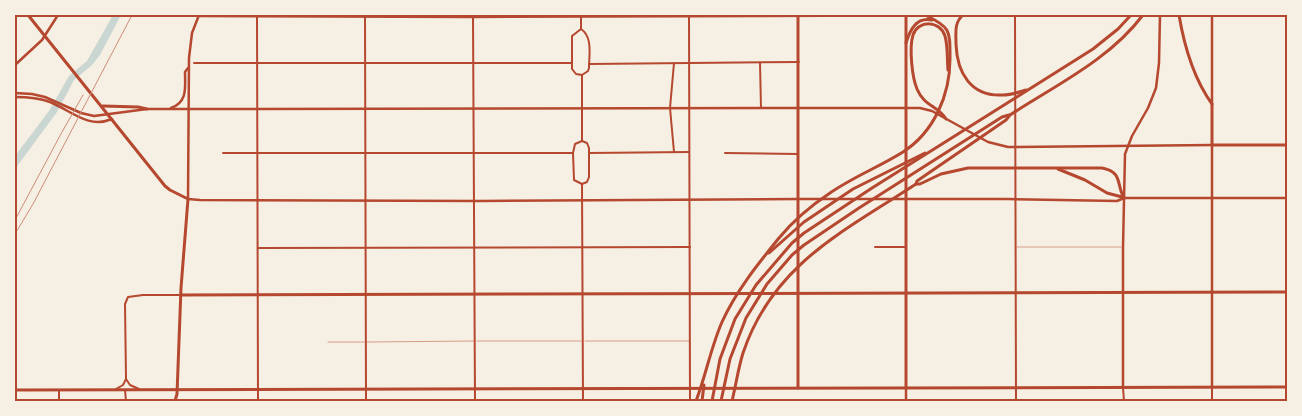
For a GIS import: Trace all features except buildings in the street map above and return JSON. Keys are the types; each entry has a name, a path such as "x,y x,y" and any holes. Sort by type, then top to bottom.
{"main road":[{"path":"28,15 165,186 188,199 180,295 178,390 175,401"},
{"path":"798,15 798,388"},
{"path":"906,15 906,387"},
{"path":"696,401 715,340 731,303 743,284 780,236 831,193 904,151 930,125 941,106 947,88 950,68 950,36 945,26 925,15"},
{"path":"964,15 956,24 958,64 963,75 980,91 997,95 1021,93"},
{"path":"712,401 715,379 724,346 742,306 756,285 792,243 872,188 1093,49 1131,15"},
{"path":"733,400 736,379 748,340 768,303 781,284 804,259 824,243 916,184 917,181 1006,120 1010,115 1098,59 1119,42 1143,15"},
{"path":"1179,15 1189,56 1212,104 1212,146 1287,144"},
{"path":"906,43 909,32 917,22 928,19 936,20"},
{"path":"946,119 942,113 929,106 917,90 914,81 913,36 916,29 922,25 929,23 942,29 945,36 949,74"},
{"path":"102,106 147,109"},
{"path":"721,401 734,345 755,303 768,284 792,256 804,245 858,208 982,129 1005,115 1010,115"},
{"path":"762,261 792,232 823,209 853,190 932,150"},
{"path":"916,184 941,174 961,169 1083,167 1110,170 1118,177 1120,191 1124,198"},
{"path":"1055,168 1085,180 1107,193 1124,198"},
{"path":"180,295 1287,292"},
{"path":"702,401 704,379"},
{"path":"15,390 1287,387"}],"street":[{"path":"15,65 45,36 58,15"},
{"path":"689,15 690,401"},
{"path":"1015,15 1016,401"},
{"path":"1029,15 199,16 191,39 188,68 188,199 474,201 1287,198"},
{"path":"1124,401 1123,247 1125,154 1156,88 1159,63 1160,15"},
{"path":"1212,15 1212,104"},
{"path":"257,16 258,401"},
{"path":"365,16 366,401"},
{"path":"581,16 581,29"},
{"path":"473,17 474,401"},
{"path":"581,29 589,39 588,71 582,75 576,74 572,69 572,36 581,29"},
{"path":"674,62 670,108 674,152"},
{"path":"760,62 761,108"},
{"path":"589,64 799,62"},
{"path":"194,63 572,64"},
{"path":"167,109 178,105 183,100 185,72 188,68"},
{"path":"582,75 582,141"},
{"path":"15,95 32,94 67,106 86,115 98,116 147,109 914,107 932,111 994,145 1015,147 1212,146 1212,401"},
{"path":"50,100 90,123 100,123 113,119"},
{"path":"582,141 588,145 590,153 589,177 587,182 582,184"},
{"path":"582,141 575,144 573,153 574,180 582,184"},
{"path":"590,153 689,152"},
{"path":"223,153 573,153"},
{"path":"725,153 798,154"},
{"path":"582,184 582,401"},
{"path":"258,248 690,246"},
{"path":"875,247 906,247"},
{"path":"141,390 130,385 126,379 127,298 132,296 180,295"},
{"path":"115,390 126,379"},
{"path":"906,387 906,401"},
{"path":"59,390 59,401"},
{"path":"125,390 126,401"}],"lane":[{"path":"1016,247 1123,247"},
{"path":"328,342 690,341"}],"shaded area":[{"path":"113,15 121,15 100,55 92,65 74,80 57,112 15,169 15,156 49,111 69,76 87,61"}],"railway":[{"path":"15,234 33,204 132,15"},
{"path":"15,220 83,95"}]}
